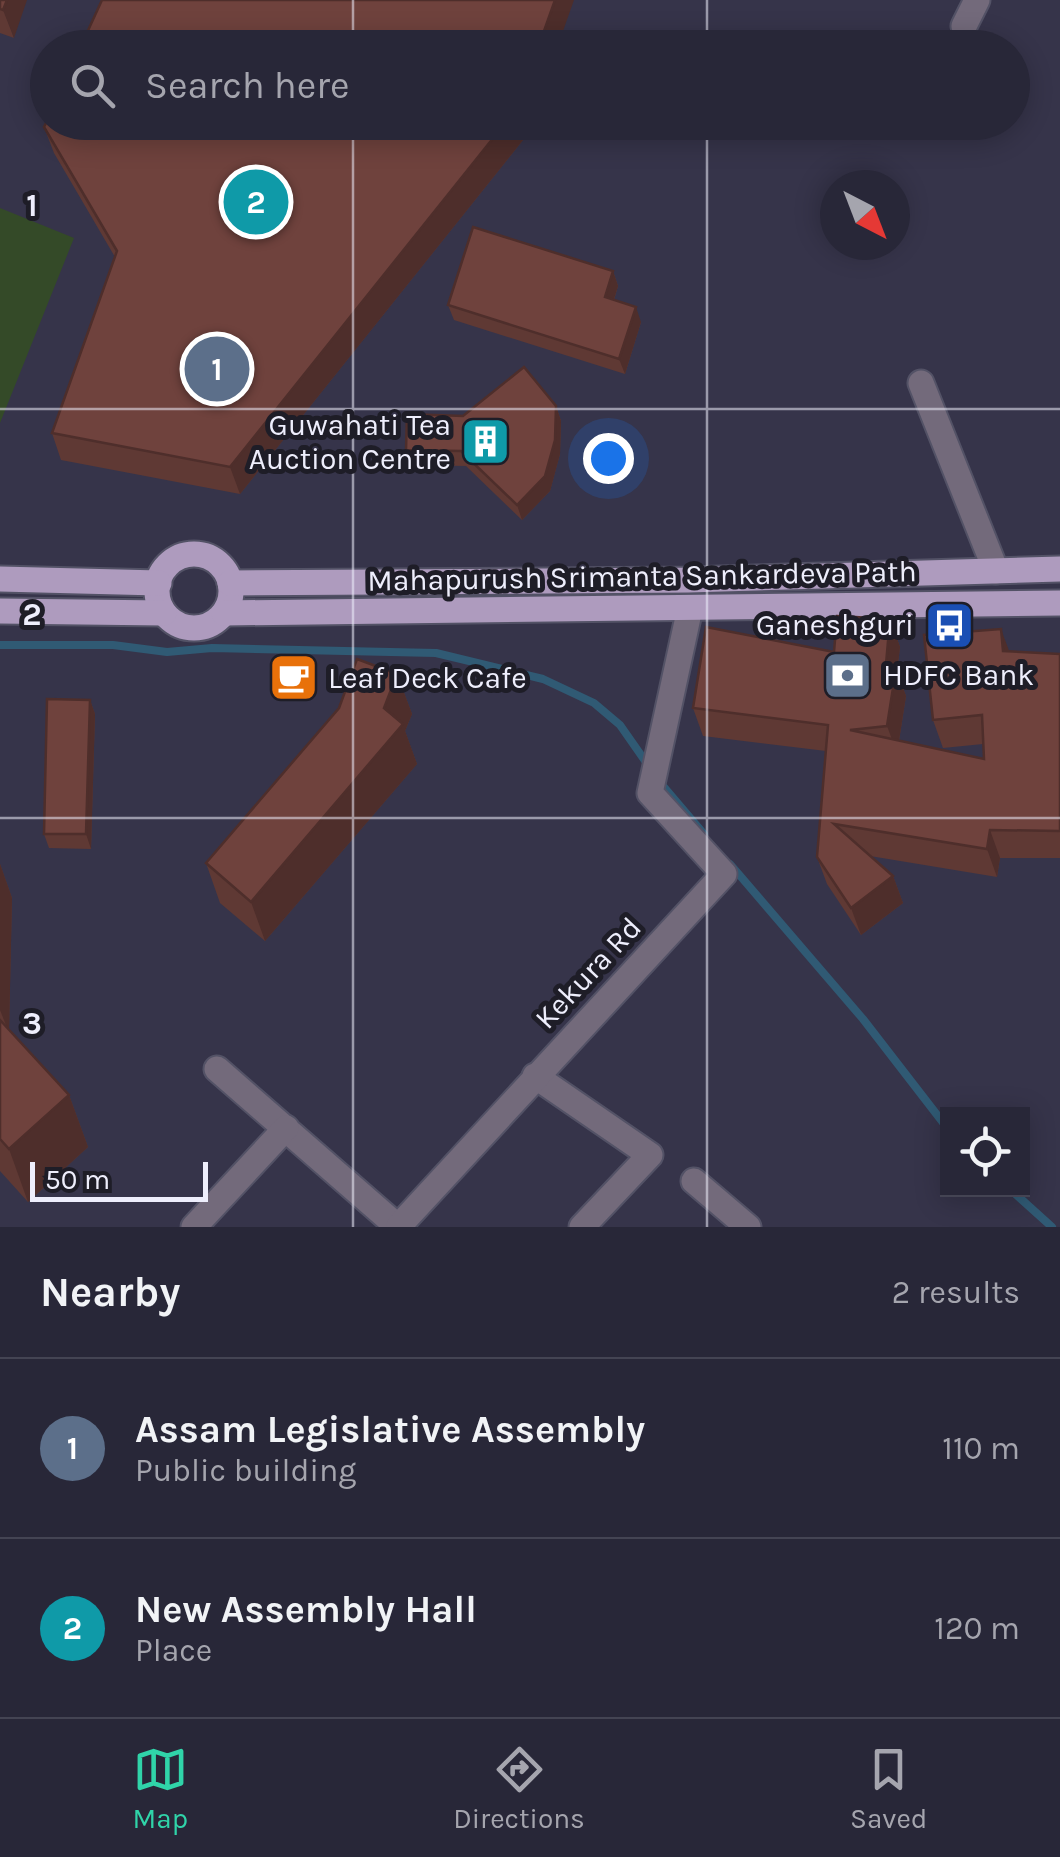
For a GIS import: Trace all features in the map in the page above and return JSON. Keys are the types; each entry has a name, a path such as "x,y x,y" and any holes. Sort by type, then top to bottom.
{"main road":[{"path":"189,554 213,559 230,583 230,599 224,613 197,628 184,627 164,613 158,602 159,583 167,566 189,554"},
{"name":"Mahapurush Srimanta Sankardeva Path","path":"230,583 688,580 1060,569"},
{"path":"0,579 159,583"},
{"name":"Mahapurush Srimanta Sankardeva Path","path":"224,613 1060,603"},
{"path":"0,611 164,613"}],"street":[{"path":"964,26 977,0"},
{"path":"921,383 996,571"},
{"name":"Kekura Rd","path":"398,1226 724,874 650,793 690,608"},
{"path":"217,1069 398,1226"},
{"path":"536,1076 650,1155 582,1227"},
{"path":"194,1227 286,1128"},
{"path":"694,1181 748,1227"}],"green space":[{"path":"0,208 74,238 0,423"}],"building":[{"path":"102,0 555,0 544,30 88,30"},
{"path":"52,140 492,140 230,467 52,433 117,251"},
{"path":"473,227 613,271 605,297 636,307 619,359 448,305"},
{"name":"Guwahati Tea Auction Centre","path":"524,367 556,406 555,440 545,476 517,505 461,451 406,450 407,414 463,416"},
{"path":"837,616 890,619 886,664 896,669 887,726 850,730 984,759 982,715 933,720 924,635 1001,629 1003,651 1060,654 1060,831 990,830 987,849 834,824 893,876 851,908 817,857 828,725 693,708 706,627 834,652"},
{"path":"357,659 397,674 384,708 403,724 251,902 206,863 339,708"},
{"path":"47,699 90,700 86,834 44,834"},
{"path":"0,1020 69,1095 9,1149 0,1139"}],"waterway":[{"path":"0,645 113,645 167,652 212,648 436,653 543,679 594,703 620,725 648,765"},
{"path":"658,780 704,834"},
{"path":"730,864 863,1019 940,1119"},
{"path":"1019,1197 1052,1227"}],"place":[{"name":"New Assembly Hall","path":"256,202"},
{"name":"Assam Legislative Assembly","path":"217,369"},
{"name":"Guwahati Tea Auction Centre","path":"486,442"},
{"name":"Ganeshguri","path":"949,625"},
{"name":"HDFC Bank","path":"848,675"},
{"name":"Leaf Deck Cafe","path":"293,678"}]}
